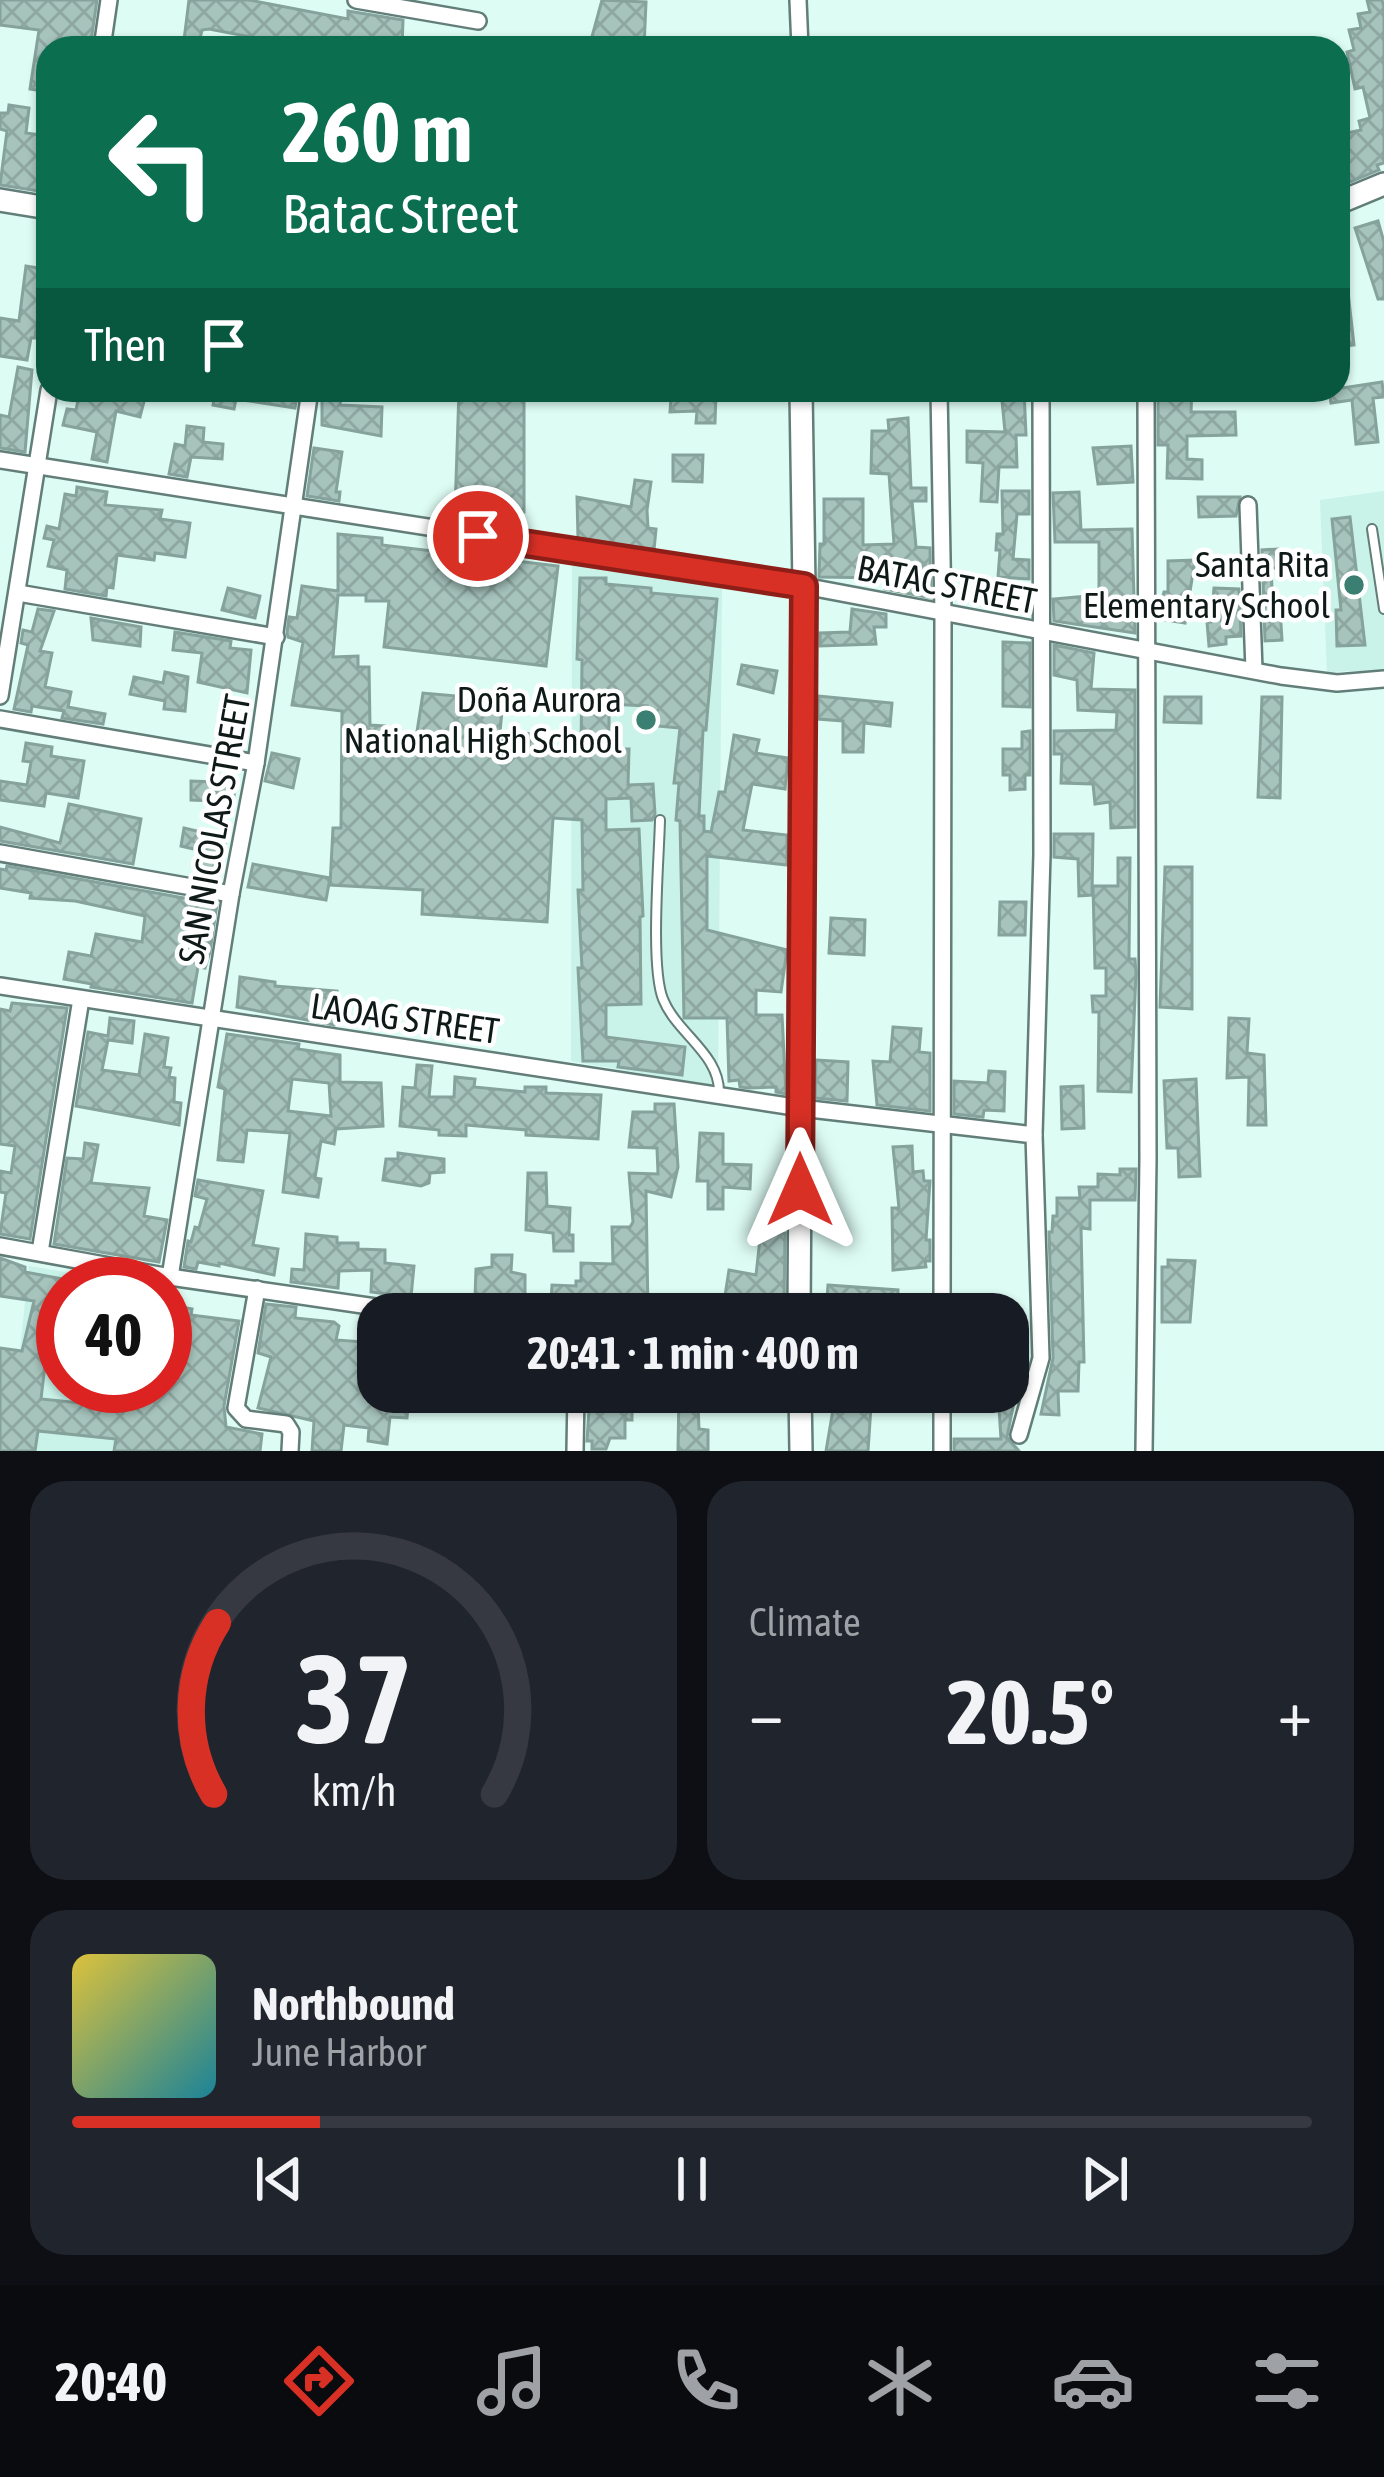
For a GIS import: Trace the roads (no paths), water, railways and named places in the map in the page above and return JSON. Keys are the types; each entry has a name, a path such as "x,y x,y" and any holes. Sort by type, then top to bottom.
{"street":[{"path":"104,36 109,0"},
{"path":"356,0 478,21"},
{"path":"798,0 800,36"},
{"path":"1350,198 1384,184"},
{"path":"0,200 36,206"},
{"path":"0,696 47,402"},
{"name":"SAN NICOLAS STREET","path":"173,1257 276,637 308,402"},
{"path":"799,1293 801,402"},
{"path":"939,402 942,1293"},
{"path":"1019,1435 1041,1358 1034,1136 1044,633 1041,402"},
{"path":"1144,1451 1146,402"},
{"name":"BATAC STREET","path":"0,460 804,586 1253,670 1337,683 1383,679"},
{"path":"1248,506 1253,670"},
{"path":"18,592 276,637"},
{"path":"1383,679 1384,689"},
{"path":"0,719 256,763"},
{"path":"0,853 231,894"},
{"name":"LAOAG STREET","path":"0,986 801,1108 1034,1136"},
{"path":"40,1252 80,999"},
{"path":"0,1246 67,1257"},
{"path":"192,1279 357,1304"},
{"path":"256,1289 236,1408 246,1419 286,1424 291,1432 290,1451"},
{"path":"575,1451 576,1413"},
{"path":"800,1413 801,1451"},
{"path":"942,1413 942,1451"}],"lane":[{"path":"1372,529 1384,609"},
{"path":"660,820 658,963 662,995 690,1040 716,1068 719,1094"}],"place":[{"name":"Santa Rita Elementary School","path":"1354,585"},
{"name":"Doña Aurora National High School","path":"646,720"}]}
